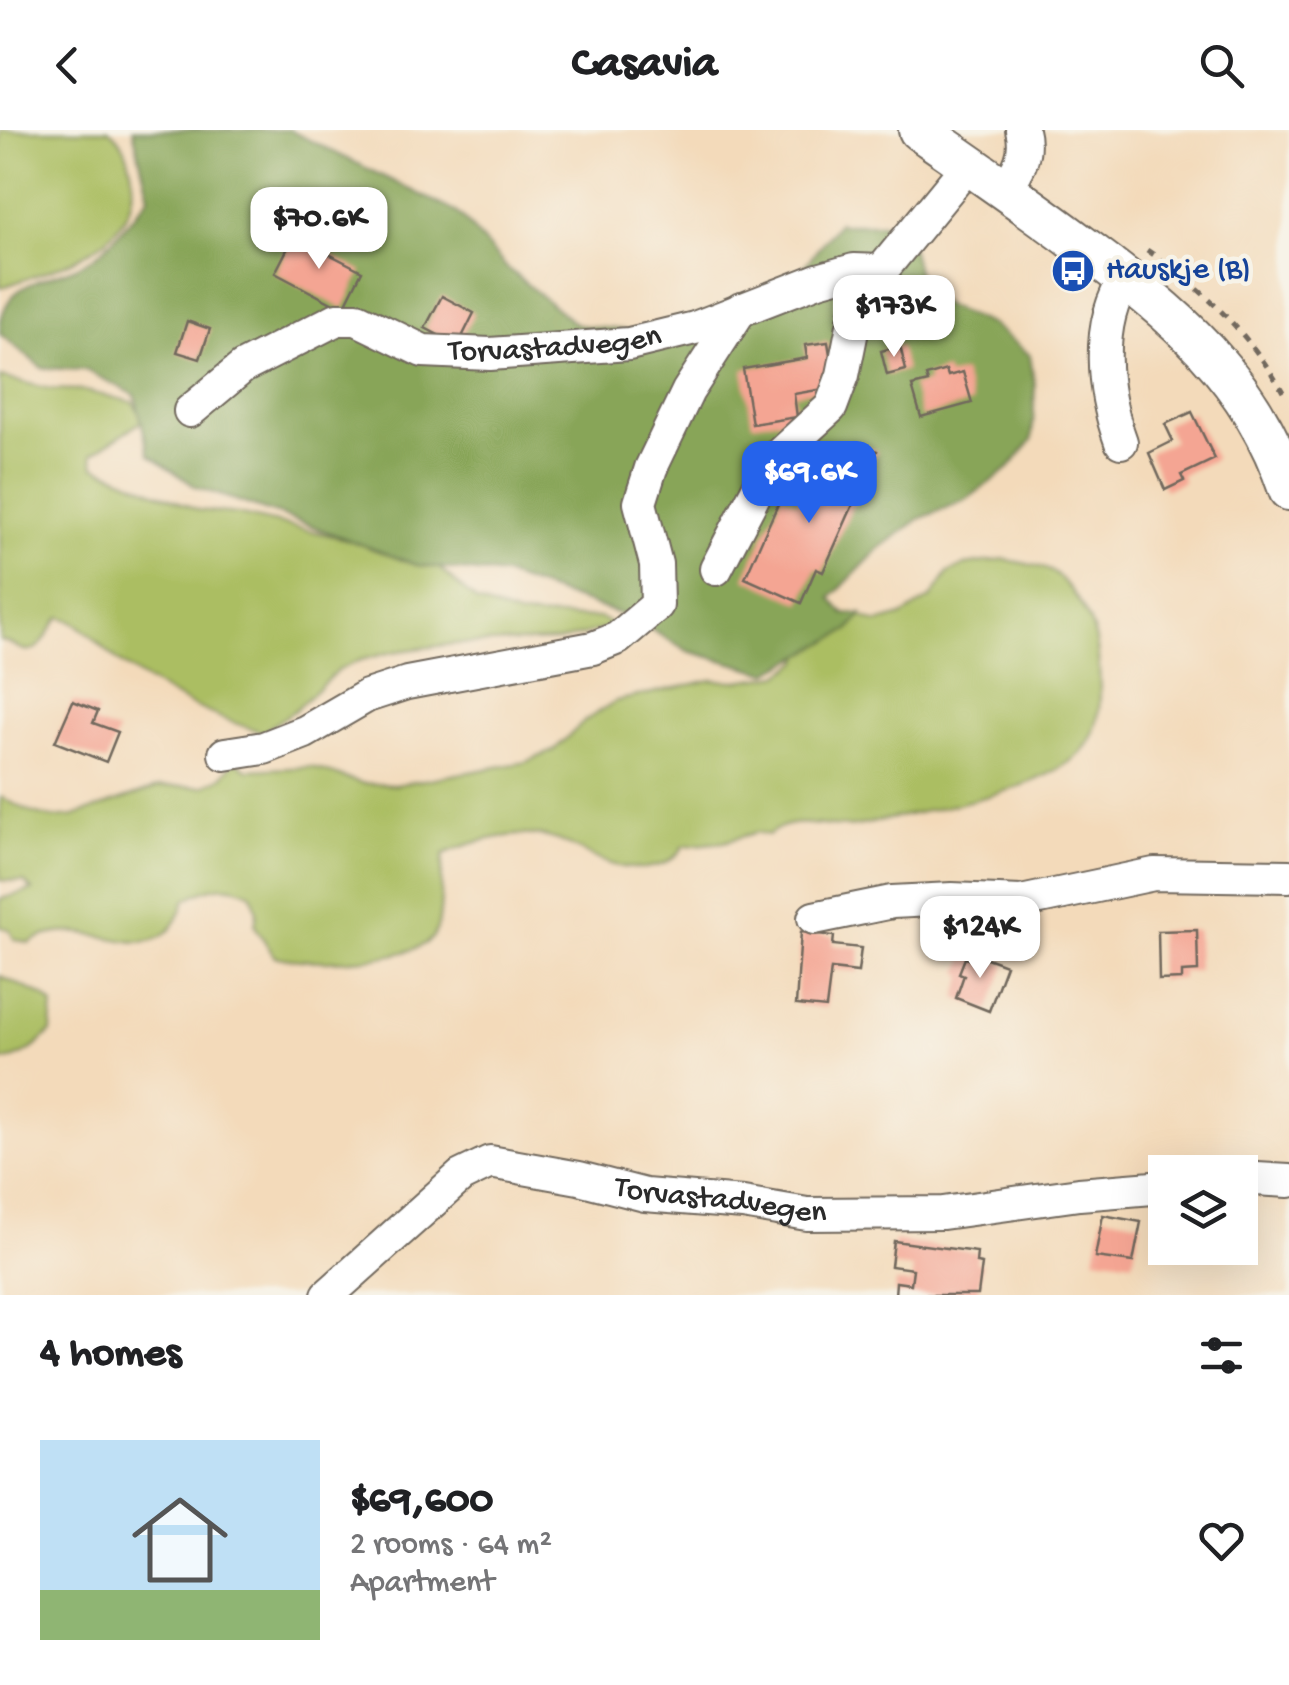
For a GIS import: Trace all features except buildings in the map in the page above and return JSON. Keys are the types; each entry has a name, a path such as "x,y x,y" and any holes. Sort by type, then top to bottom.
{"main road":[{"path":"919,130 1126,278 1192,334 1229,374 1266,432 1289,490"}],"lane":[{"path":"1005,189 1018,172 1024,152 1022,130"},
{"path":"716,569 772,461 831,406 843,374 857,306 969,164"},
{"name":"Torvastadvegen","path":"190,411 243,366 337,319 358,319 424,351 490,354 628,344 695,328 854,270 882,271"},
{"path":"1121,442 1108,382 1104,334 1107,315 1126,278"},
{"path":"225,754 278,743 367,696 406,682 593,648 618,638 657,606 656,564 640,502 651,468 688,391 741,309"},
{"path":"814,918 892,902 1021,902 1154,874 1289,876"},
{"name":"Torvastadvegen","path":"328,1295 461,1176 490,1162 645,1195 743,1203 807,1214 943,1212 1148,1189"},
{"path":"1258,1179 1289,1181"}],"green space":[{"path":"0,130 108,130 126,152 132,195 125,217 92,250 0,288"},
{"path":"133,130 289,130 458,213 507,268 577,325 641,332 785,291 839,222 884,224 911,247 921,286 946,306 992,325 1030,355 1035,386 1032,440 1009,468 966,500 919,519 880,548 831,598 844,614 862,614 849,630 768,673 688,651 631,618 504,575 416,565 196,487 149,454 135,395 85,370 42,368 0,334 10,300 34,282 95,256 149,197"},
{"path":"0,377 133,402 144,420 92,454 94,466 198,510 238,514 428,558 477,602 518,616 600,618 616,626 560,641 454,644 361,660 338,670 295,710 263,732 226,720 154,685 69,620 60,617 42,644 32,650 0,641"},
{"path":"1004,559 1050,571 1069,588 1092,628 1100,684 1097,723 1087,745 1070,762 1014,788 857,826 800,823 768,835 757,832 724,842 684,846 668,862 645,868 613,865 563,842 535,835 477,842 444,854 439,922 432,938 402,953 380,957 331,961 274,956 255,926 257,912 252,894 226,886 202,891 185,900 174,925 159,938 140,942 75,932 52,934 29,943 14,939 9,929 0,927 0,899 33,890 24,882 0,880 0,797 53,818 74,816 159,787 204,786 222,777 235,761 248,770 312,767 361,783 395,785 526,762 553,751 586,720 616,701 711,680 780,675 799,661 806,643 853,613 877,623 902,616 932,597 948,573 965,565"},
{"path":"0,976 44,996 53,1005 51,1032 28,1051 0,1061"}],"place":[{"name":"Hauskje (B)","path":"1073,271"}]}
